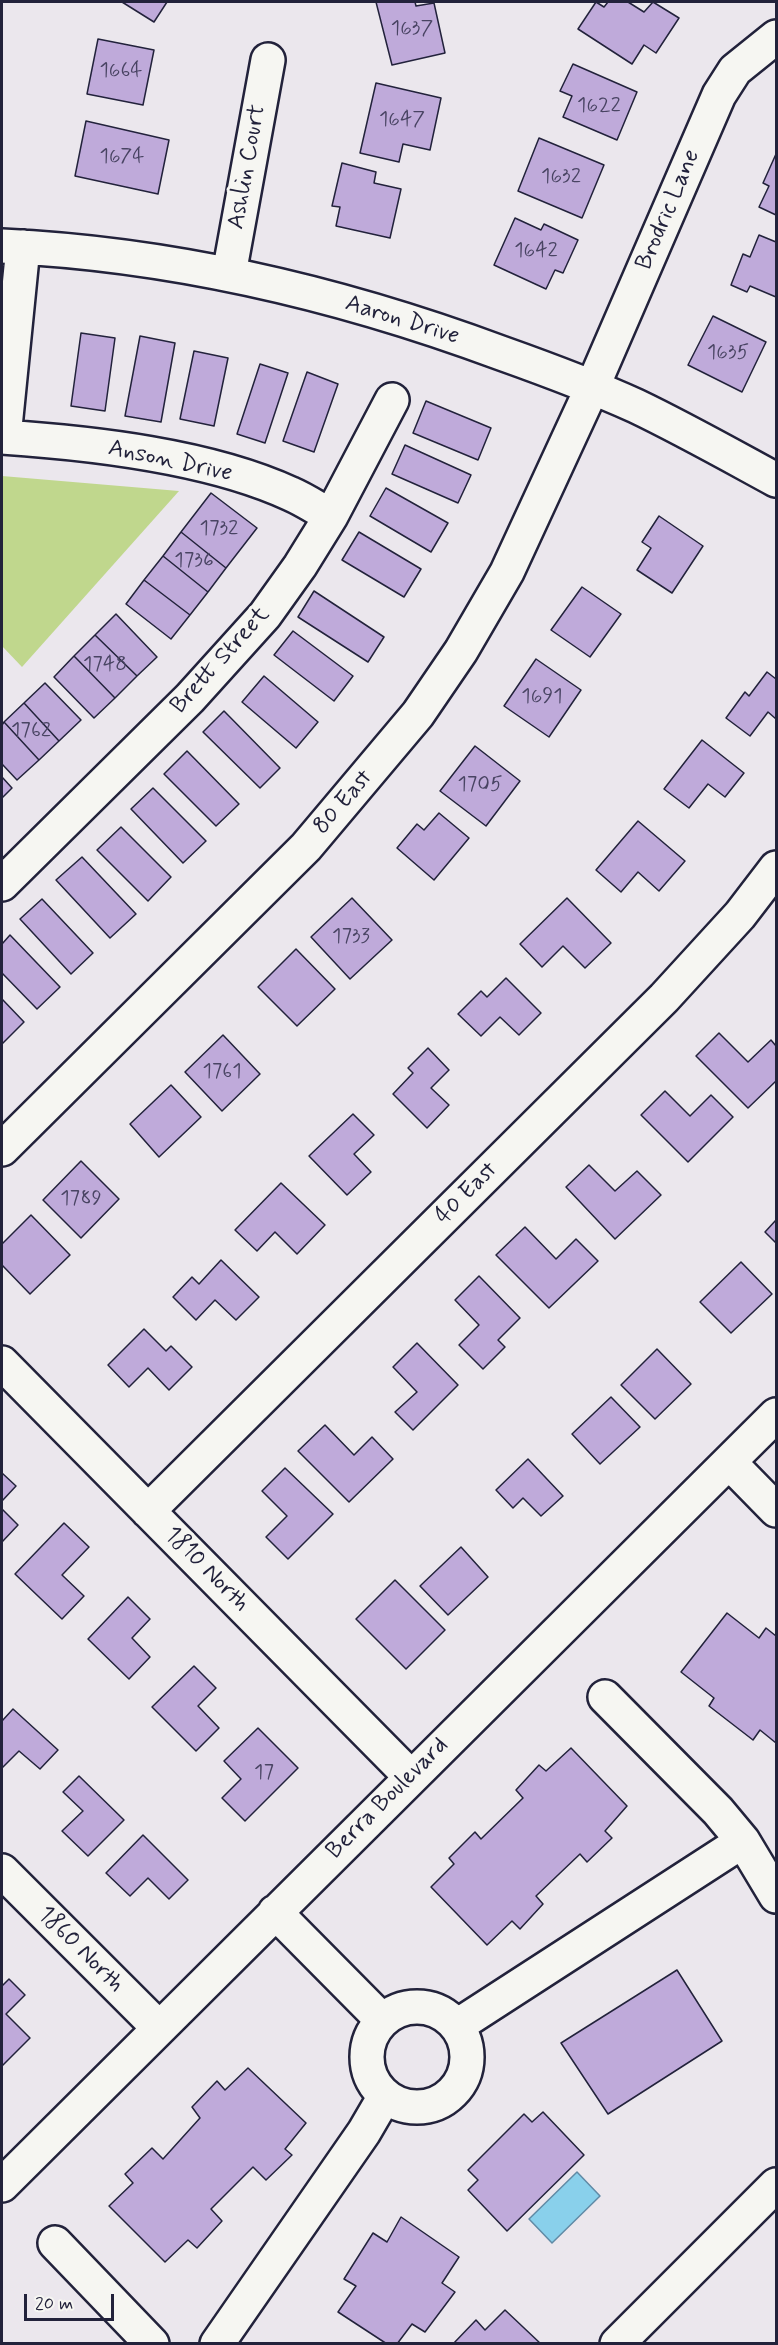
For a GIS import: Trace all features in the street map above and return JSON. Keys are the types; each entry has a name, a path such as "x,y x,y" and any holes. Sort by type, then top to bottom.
{"street":[{"name":"Brodric Lane","path":"592,388 719,95 735,70 771,41"},
{"name":"Ashlin Court","path":"229,274 268,60"},
{"name":"Aaron Drive","path":"12,247 229,274 441,330 634,405 777,480"},
{"path":"3,437 12,247"},
{"name":"80 East","path":"2,1149 306,847 418,714 461,651 507,572 592,388"},
{"name":"Brett Street","path":"2,884 230,658 293,576 331,516 392,400"},
{"name":"Anson Drive","path":"3,437 107,448 210,466 290,494 331,516"},
{"name":"40 East","path":"148,1511 664,998 740,915 777,868"},
{"name":"1810 North","path":"2,1363 411,1777"},
{"name":"Berra Boulevard","path":"2,2185 777,1415"},
{"path":"729,1462 777,1510"},
{"path":"605,1697 718,1811 743,1841 777,1896"},
{"path":"457,2026 743,1841"},
{"name":"1860 North","path":"2,1872 159,2028"},
{"path":"275,1912 382,2020"},
{"path":"421,2007 441,2012 457,2026 466,2045 467,2066 460,2086 445,2100 424,2107 404,2106 385,2096 372,2079 367,2059 370,2038 382,2020 400,2010 421,2007"},
{"path":"217,2343 364,2132 385,2096"},
{"path":"617,2343 777,2185"},
{"path":"55,2243 152,2343"}],"green space":[{"path":"2,476 179,491 22,667 2,646"}],"water":[{"path":"577,2172 600,2196 552,2243 529,2219"}],"building":[{"path":"122,2 167,2 154,22"},
{"path":"376,2 415,2 416,6 434,3 445,53 392,65"},
{"path":"596,2 604,7 608,2 628,2 644,12 653,2 679,18 656,53 644,45 632,64 578,29"},
{"path":"98,39 154,50 143,105 87,94"},
{"path":"573,64 637,92 617,140 563,117 572,96 560,91"},
{"path":"376,83 441,98 430,150 403,144 399,162 360,153"},
{"path":"86,121 169,140 158,194 75,176"},
{"path":"539,138 604,165 582,218 518,191"},
{"path":"776,154 776,215 759,207 769,186 763,183"},
{"path":"342,163 376,172 374,183 401,189 390,238 336,226 340,207 332,206"},
{"path":"515,218 541,230 544,224 578,240 563,273 555,270 546,289 494,265"},
{"path":"759,235 776,242 776,297 750,286 747,292 731,285 743,254 750,257"},
{"path":"713,316 766,342 742,392 688,365"},
{"path":"81,333 115,338 105,411 71,406"},
{"path":"140,336 175,343 161,422 125,416"},
{"path":"194,351 228,358 214,426 180,419"},
{"path":"260,364 288,373 265,443 237,434"},
{"path":"307,372 338,384 314,452 283,441"},
{"path":"426,401 491,428 478,460 413,433"},
{"path":"405,445 471,475 458,503 392,474"},
{"path":"386,488 448,523 431,552 370,516"},
{"path":"211,493 257,528 226,568 181,532"},
{"path":"659,516 703,546 672,593 637,570 651,548 642,542"},
{"path":"181,532 226,568 208,592 163,556"},
{"path":"359,532 421,569 404,597 342,560"},
{"path":"163,556 208,592 190,615 144,580"},
{"path":"144,580 190,615 171,639 126,604"},
{"path":"582,587 621,614 590,657 551,630"},
{"path":"314,591 384,637 368,662 298,617"},
{"path":"116,614 157,657 137,676 95,635"},
{"path":"293,631 353,676 334,701 274,655"},
{"path":"95,635 137,676 115,698 74,656"},
{"path":"74,656 115,698 94,718 54,677"},
{"path":"536,659 581,690 549,737 504,706"},
{"path":"767,672 776,679 776,719 768,712 750,736 726,718 745,692 749,696"},
{"path":"264,676 318,722 296,748 242,702"},
{"path":"45,683 81,720 59,741 24,703"},
{"path":"24,703 59,741 39,760 4,722"},
{"path":"224,711 280,768 260,788 203,732"},
{"path":"4,722 39,760 17,780 2,764 2,725"},
{"path":"702,740 744,773 725,797 708,784 689,808 664,789"},
{"path":"475,746 520,781 486,826 440,791"},
{"path":"187,751 239,804 216,826 164,774"},
{"path":"2,777 12,788 2,798"},
{"path":"153,788 206,841 183,863 131,809"},
{"path":"439,813 469,838 434,880 397,848 417,824 424,830"},
{"path":"638,821 685,861 659,891 638,872 621,892 596,870"},
{"path":"121,827 171,877 148,901 97,850"},
{"path":"82,857 136,914 110,938 56,880"},
{"path":"352,898 392,940 350,979 311,937"},
{"path":"567,898 611,943 585,968 563,946 542,967 520,944"},
{"path":"42,899 93,953 71,974 20,919"},
{"path":"10,935 60,987 37,1009 2,973 2,944"},
{"path":"296,949 335,989 297,1026 258,987"},
{"path":"506,978 541,1013 519,1035 500,1017 481,1036 458,1014 481,991 487,997"},
{"path":"2,999 24,1022 2,1044"},
{"path":"719,1033 748,1062 771,1040 776,1046 776,1081 748,1108 696,1056"},
{"path":"223,1035 260,1074 222,1111 185,1072"},
{"path":"428,1048 449,1070 431,1088 449,1105 427,1128 393,1094 413,1073 408,1068"},
{"path":"171,1085 201,1117 159,1157 130,1124"},
{"path":"665,1091 690,1116 711,1095 733,1117 688,1162 641,1115"},
{"path":"353,1114 374,1135 354,1154 371,1172 347,1195 309,1156"},
{"path":"81,1161 119,1199 81,1238 43,1200"},
{"path":"589,1165 615,1191 637,1171 661,1195 615,1239 566,1187"},
{"path":"281,1183 325,1225 297,1254 275,1232 257,1251 235,1230"},
{"path":"31,1215 70,1255 30,1294 2,1265 2,1244"},
{"path":"776,1220 776,1243 765,1232"},
{"path":"525,1227 556,1259 576,1239 598,1261 549,1308 496,1255"},
{"path":"221,1260 259,1297 236,1320 215,1300 196,1320 173,1297 192,1277 199,1284"},
{"path":"741,1262 772,1294 731,1333 700,1302"},
{"path":"479,1276 520,1318 498,1340 505,1347 483,1369 459,1345 479,1325 455,1300"},
{"path":"144,1329 166,1351 171,1346 192,1367 169,1390 148,1368 129,1387 108,1365"},
{"path":"417,1343 458,1385 413,1430 395,1412 417,1392 393,1367"},
{"path":"657,1349 691,1384 655,1419 621,1385"},
{"path":"611,1397 640,1427 600,1464 572,1434"},
{"path":"325,1425 354,1455 372,1437 393,1459 349,1502 298,1451"},
{"path":"528,1459 563,1496 541,1516 523,1498 513,1508 496,1490"},
{"path":"285,1468 333,1514 288,1559 266,1537 287,1516 262,1491"},
{"path":"2,1473 16,1486 2,1501"},
{"path":"2,1509 18,1525 2,1542"},
{"path":"64,1523 89,1547 62,1575 84,1596 62,1619 15,1574"},
{"path":"461,1547 488,1577 448,1615 420,1586"},
{"path":"395,1580 445,1630 406,1669 356,1619"},
{"path":"128,1597 150,1619 132,1638 150,1657 129,1679 88,1639"},
{"path":"727,1613 759,1638 766,1628 776,1636 776,1743 760,1730 753,1740 709,1706 714,1698 681,1672"},
{"path":"194,1666 216,1688 198,1706 219,1728 196,1751 152,1707"},
{"path":"13,1709 58,1750 40,1769 19,1751 2,1768 2,1721"},
{"path":"258,1728 298,1768 245,1821 222,1798 241,1779 224,1761"},
{"path":"571,1748 627,1806 605,1831 612,1838 587,1862 580,1854 536,1896 543,1904 520,1929 512,1921 487,1945 431,1887 454,1864 449,1858 475,1832 481,1839 523,1798 516,1790 539,1765 546,1771"},
{"path":"79,1776 124,1820 88,1856 62,1831 83,1811 63,1792"},
{"path":"143,1835 188,1880 169,1899 148,1878 130,1896 106,1873"},
{"path":"677,1970 722,2041 608,2114 561,2043"},
{"path":"9,1979 25,1995 6,2014 30,2038 2,2066 2,1986"},
{"path":"248,2068 306,2123 285,2149 292,2155 266,2180 253,2167 211,2209 222,2221 197,2248 188,2240 165,2262 109,2206 133,2183 125,2174 152,2148 163,2159 200,2118 192,2107 217,2081 225,2090"},
{"path":"543,2112 584,2155 507,2231 468,2190 478,2180 468,2170 524,2114 532,2122"},
{"path":"401,2217 459,2257 442,2283 455,2292 425,2332 412,2324 397,2344 387,2344 338,2312 356,2286 344,2279 373,2233 387,2242"},
{"path":"505,2310 541,2344 453,2344 476,2320 485,2330"}]}
